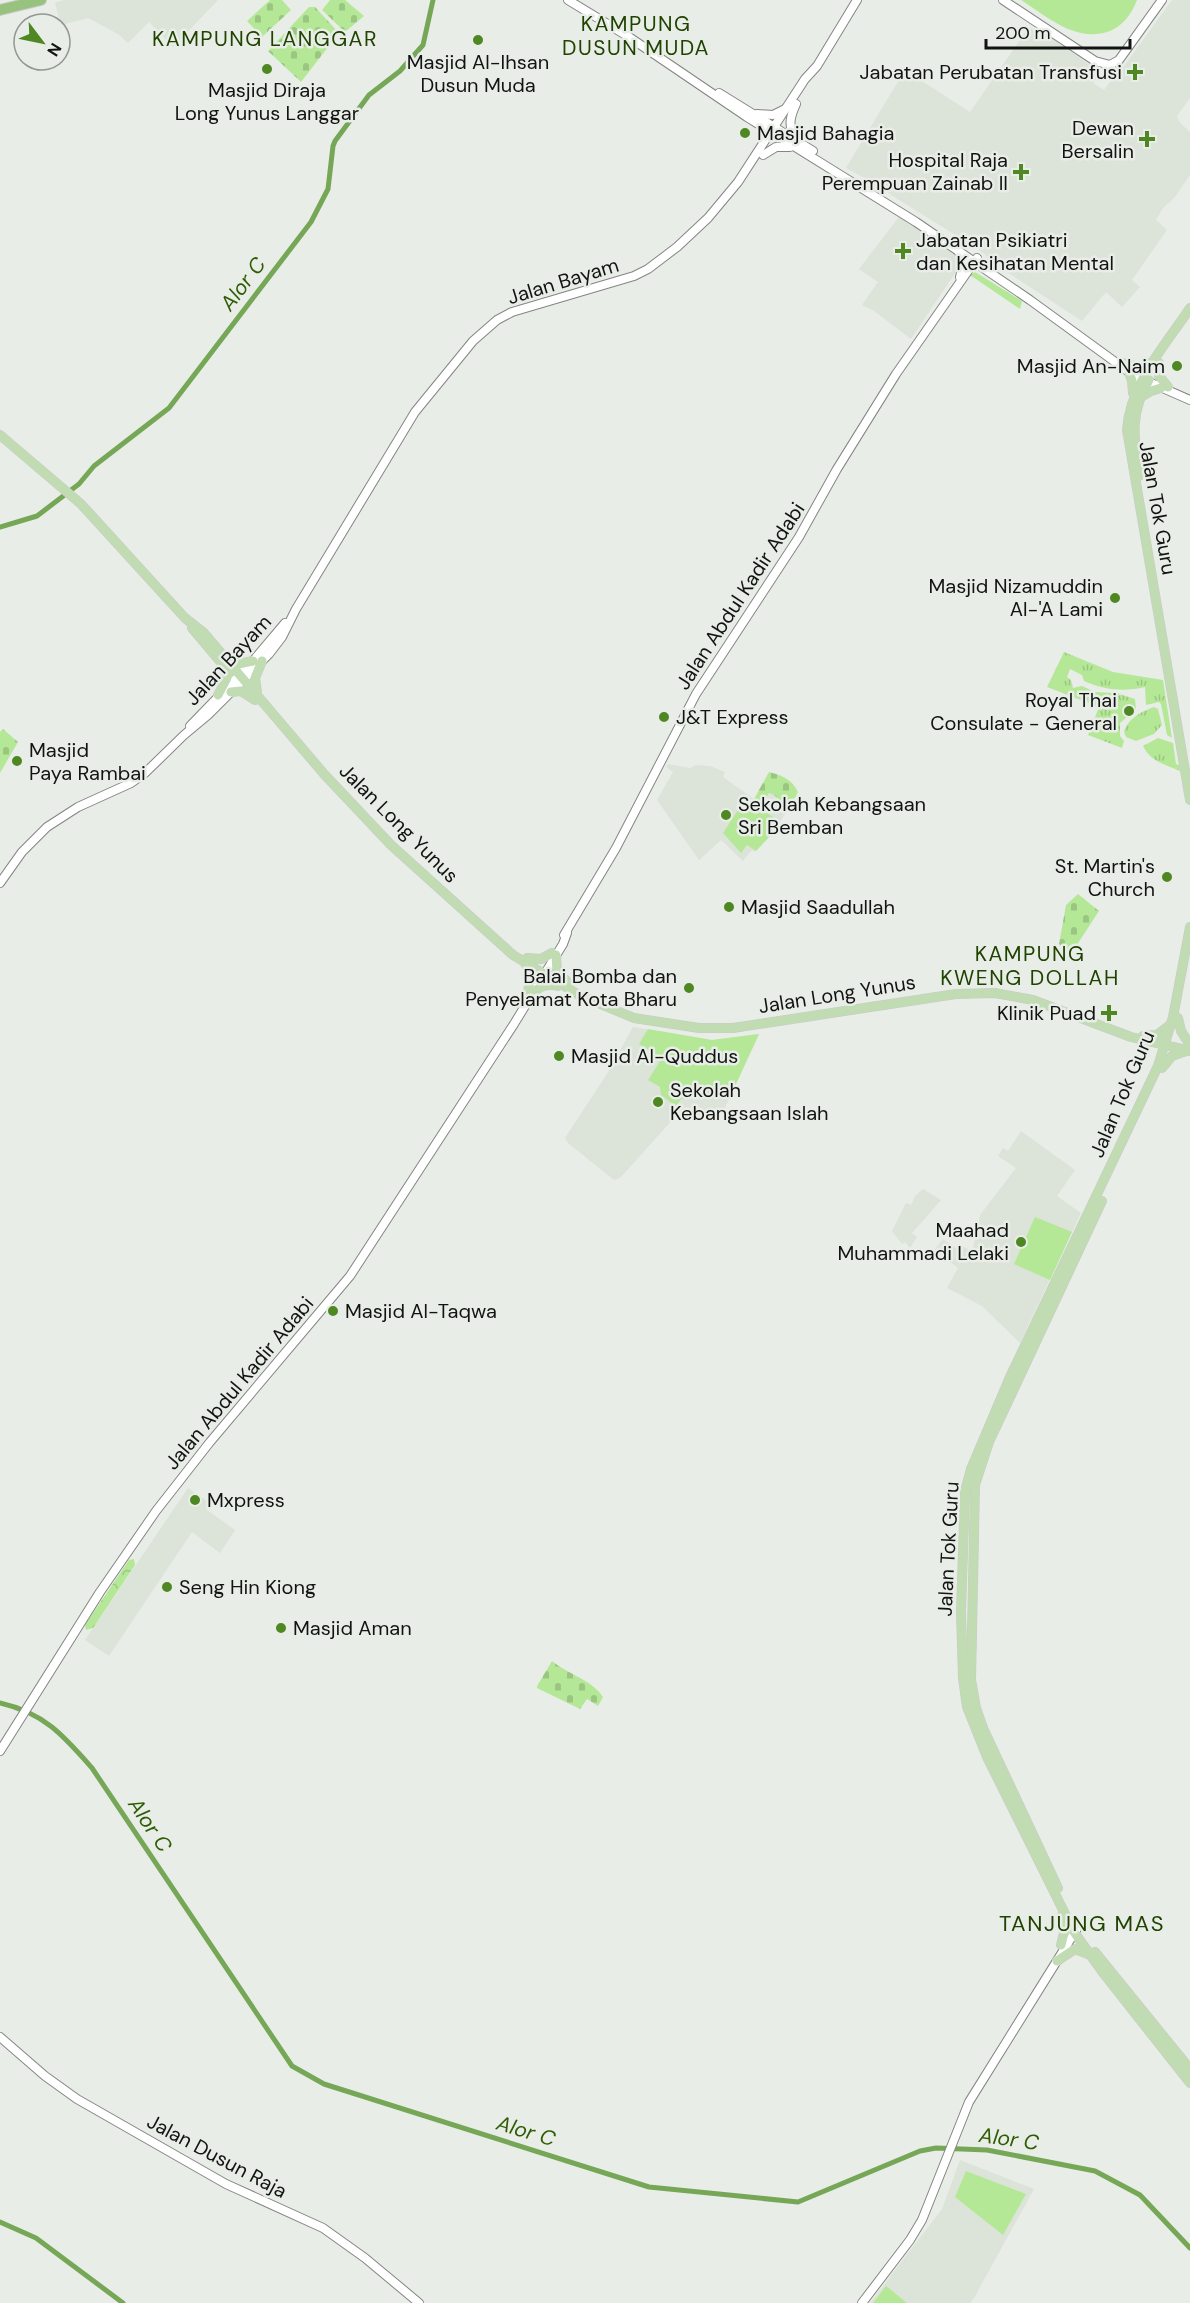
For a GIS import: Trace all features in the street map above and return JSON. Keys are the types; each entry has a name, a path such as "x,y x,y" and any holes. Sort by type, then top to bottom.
{"highway":[{"path":"0,4 14,0"},
{"path":"0,10 41,0"}],"main road":[{"path":"568,0 749,115 894,202 1146,379"},
{"name":"Jalan Bayam","path":"184,735 199,714 218,695 240,679 258,661 296,609 424,395 456,355 497,320 512,312 621,281 648,269 677,248 708,218 738,182 775,131 787,108 805,79 817,66 856,0"},
{"path":"1002,0 1099,63 1110,65 1116,63 1162,0"},
{"path":"817,66 790,118 794,136 804,149 974,259 1129,372 1190,399"},
{"path":"708,218 743,184 763,155 775,131 796,104"},
{"path":"749,115 773,115 787,108"},
{"path":"749,115 760,134 753,160"},
{"path":"763,155 781,145 804,149"},
{"path":"956,249 964,261 961,279"},
{"name":"Jalan Abdul Kadir Adabi","path":"0,1751 100,1592 179,1480 350,1276 504,1037 510,1022 567,933 617,846 696,694 794,545 879,401 974,259"},
{"path":"961,279 976,270 994,275"},
{"name":"Jalan Tok Guru","path":"1190,308 1146,379 1135,401 1127,430 1190,800"},
{"name":"Jalan Tok Guru","path":"1159,359 1190,318"},
{"path":"1123,363 1143,368 1159,359 1159,376 1164,387"},
{"path":"1129,372 1135,401 1145,394 1164,387"},
{"name":"Jalan Tok Guru","path":"1135,401 1134,432 1139,476 1190,767"},
{"name":"Jalan Long Yunus","path":"0,435 72,497 240,679 276,724 286,730 391,845 493,935 525,960 591,999 643,1021 710,1029 733,1028 956,993 995,993 1049,1005 1123,1034 1190,1048"},
{"path":"220,657 238,664 258,661 254,682 257,698"},
{"path":"218,695 226,678 220,657"},
{"name":"Jalan Bayam","path":"0,883 22,852 52,823 88,801 131,783 145,773 202,721 231,692 240,679"},
{"path":"231,692 241,691 257,698"},
{"name":"Jalan Tok Guru","path":"1175,1018 1190,927"},
{"path":"530,993 531,976 525,960 541,959 554,954 557,972 568,985"},
{"name":"Jalan Tok Guru","path":"1190,957 1160,1067 989,1442 977,1477 967,1581 963,1678 967,1707 987,1757 1063,1911 1190,2069"},
{"path":"530,993 549,984 568,985"},
{"path":"1141,1038 1162,1033 1175,1018 1190,1048 1176,1053 1160,1067"},
{"path":"1141,1038 1155,1050 1160,1067"},
{"name":"Jalan Tok Guru","path":"1160,1067 1016,1366 971,1469 965,1491 967,1581 970,1659 976,1708 1013,1796 1090,1955 1190,2083"},
{"path":"1016,1366 1025,1355 1030,1354"},
{"path":"1061,1945 1065,1933 1063,1911"},
{"path":"862,2303 916,2230 927,2210 969,2102 1061,1945 1075,1927"},
{"path":"997,2056 1002,2052 1075,1927"},
{"path":"1057,1961 1075,1948 1090,1955"},
{"name":"Jalan Dusun Raja","path":"0,2037 45,2076 87,2104 226,2184 323,2228 365,2258 419,2303"}],"shaded area":[{"path":"64,0 218,0 173,47 149,22 128,43 118,34 88,18 72,22 72,12 57,12 55,3"},
{"name":"Hospital Raja Perempuan Zainab II","path":"1172,0 1190,0 1190,98 1177,116 1180,123 1190,132 1190,175 1156,220 1167,230 1132,280 1140,287 1122,307 1106,292 1082,321 987,259 986,255 975,247 885,189 846,168 905,70 970,112 1029,27 1038,33 1042,32 1099,71 1100,74 1093,83 1104,90 1112,79 1114,80"},
{"name":"Hospital Raja Perempuan Zainab II","path":"899,217 958,256 959,267 911,339 874,311 862,305 878,282 859,269"},
{"name":"Sekolah Kebangsaan Sri Bemban","path":"668,764 690,768 696,765 710,766 725,772 723,777 754,799 763,801 769,793 789,808 771,835 756,851 751,851 743,861 721,840 699,860 657,800 673,772 666,767"},
{"name":"Sekolah Kebangsaan Islah","path":"633,1027 712,1040 759,1034 723,1112 673,1119 620,1178 614,1180 568,1143 565,1138 607,1074"},
{"name":"Maahad Muhammadi Lelaki","path":"1021,1131 1075,1170 1057,1196 1081,1213 1020,1343 982,1306 947,1288 958,1268 938,1253 932,1253 943,1239 956,1248 961,1245 972,1252 980,1215 1016,1168 998,1156 1003,1148 1008,1151"},
{"path":"923,1189 941,1200 912,1233 917,1237 910,1248 905,1242 902,1244 892,1231 906,1203 911,1205 915,1196"},
{"path":"188,1488 211,1504 207,1510 235,1530 220,1553 192,1532 109,1656 85,1640"},
{"path":"960,2160 1034,2189 974,2298 970,2303 870,2303 942,2209"}],"green space":[{"path":"270,0 282,0 291,10 262,37 247,21"},
{"path":"330,0 345,0 364,16 345,32 322,10"},
{"path":"1021,0 1137,0 1130,14 1110,31 1086,34 1063,27"},
{"path":"309,7 315,7 339,33 301,82 268,51"},
{"path":"975,272 1022,301 1020,309 970,275"},
{"path":"1064,652 1113,672 1163,680 1172,738 1167,735 1161,704 1159,702 1146,705 1145,687 1122,690 1106,688 1084,681 1082,675 1070,669 1067,677 1071,680 1073,688 1082,686 1095,692 1116,693 1135,699 1136,709 1120,723 1120,736 1124,741 1122,748 1088,735 1099,707 1047,687"},
{"path":"1154,707 1158,709 1162,725 1154,734 1136,741 1126,737 1124,732 1132,719"},
{"path":"3,729 18,742 0,773 0,732"},
{"path":"1158,738 1173,743 1176,764 1179,765 1180,771 1158,762 1146,751 1143,746"},
{"path":"769,772 786,778 796,788 798,792 789,808 769,793 764,801 754,799"},
{"path":"744,801 755,809 760,807 779,822 771,835 756,851 747,845 741,853 723,833"},
{"path":"1078,894 1099,911 1071,954 1059,944 1066,905"},
{"path":"648,1029 712,1040 759,1034 731,1095 712,1096 704,1092 704,1096 681,1099 676,1106 661,1095 660,1087 648,1080 662,1058 639,1044"},
{"path":"1035,1217 1072,1232 1050,1280 1014,1264"},
{"path":"134,1559 135,1565 93,1628 86,1630 85,1625 129,1560"},
{"path":"552,1661 586,1681 598,1691 603,1697 598,1706 587,1699 580,1709 537,1688"},
{"path":"966,2171 1026,2194 1003,2235 955,2197"},
{"path":"886,2286 907,2303 873,2303"}],"waterway":[{"name":"Alor C","path":"0,527 37,516 79,484 94,466 169,408 311,222 328,189 335,141 369,95 400,71 423,45 433,0"},
{"name":"Alor C","path":"0,1703 41,1719 72,1745 92,1768 292,2066 324,2084 649,2187 798,2202 920,2151 936,2148 987,2150 1095,2171 1140,2195 1190,2248"},
{"path":"0,2222 36,2238 123,2303"}],"place":[{"name":"Masjid Al-Ihsan Dusun Muda","path":"478,40"},
{"name":"Masjid Diraja Long Yunus Langgar","path":"267,69"},
{"name":"Jabatan Perubatan Transfusi","path":"1135,72"},
{"name":"Masjid Bahagia","path":"745,133"},
{"name":"Dewan Bersalin","path":"1147,139"},
{"name":"Hospital Raja Perempuan Zainab II","path":"1021,172"},
{"name":"Jabatan Psikiatri dan Kesihatan Mental","path":"903,251"},
{"name":"Masjid An-Naim","path":"1177,366"},
{"name":"Masjid Nizamuddin Al-'A Lami","path":"1115,598"},
{"name":"Royal Thai Consulate - General","path":"1129,711"},
{"name":"J&T Express","path":"664,717"},
{"name":"Masjid Paya Rambai","path":"17,761"},
{"name":"Sekolah Kebangsaan Sri Bemban","path":"726,815"},
{"name":"St. Martin's Church","path":"1167,877"},
{"name":"Masjid Saadullah","path":"729,907"},
{"name":"Balai Bomba dan Penyelamat Kota Bharu","path":"689,988"},
{"name":"Klinik Puad","path":"1109,1013"},
{"name":"Masjid Al-Quddus","path":"559,1056"},
{"name":"Sekolah Kebangsaan Islah","path":"658,1102"},
{"name":"Maahad Muhammadi Lelaki","path":"1021,1242"},
{"name":"Masjid Al-Taqwa","path":"333,1311"},
{"name":"Mxpress","path":"195,1500"},
{"name":"Seng Hin Kiong","path":"167,1587"},
{"name":"Masjid Aman","path":"281,1628"}],"district":[{"name":"KAMPUNG DUSUN MUDA","path":"636,36"},
{"name":"KAMPUNG LANGGAR","path":"265,39"},
{"name":"KAMPUNG KWENG DOLLAH","path":"1030,966"},
{"name":"TANJUNG MAS","path":"1082,1923"}]}
